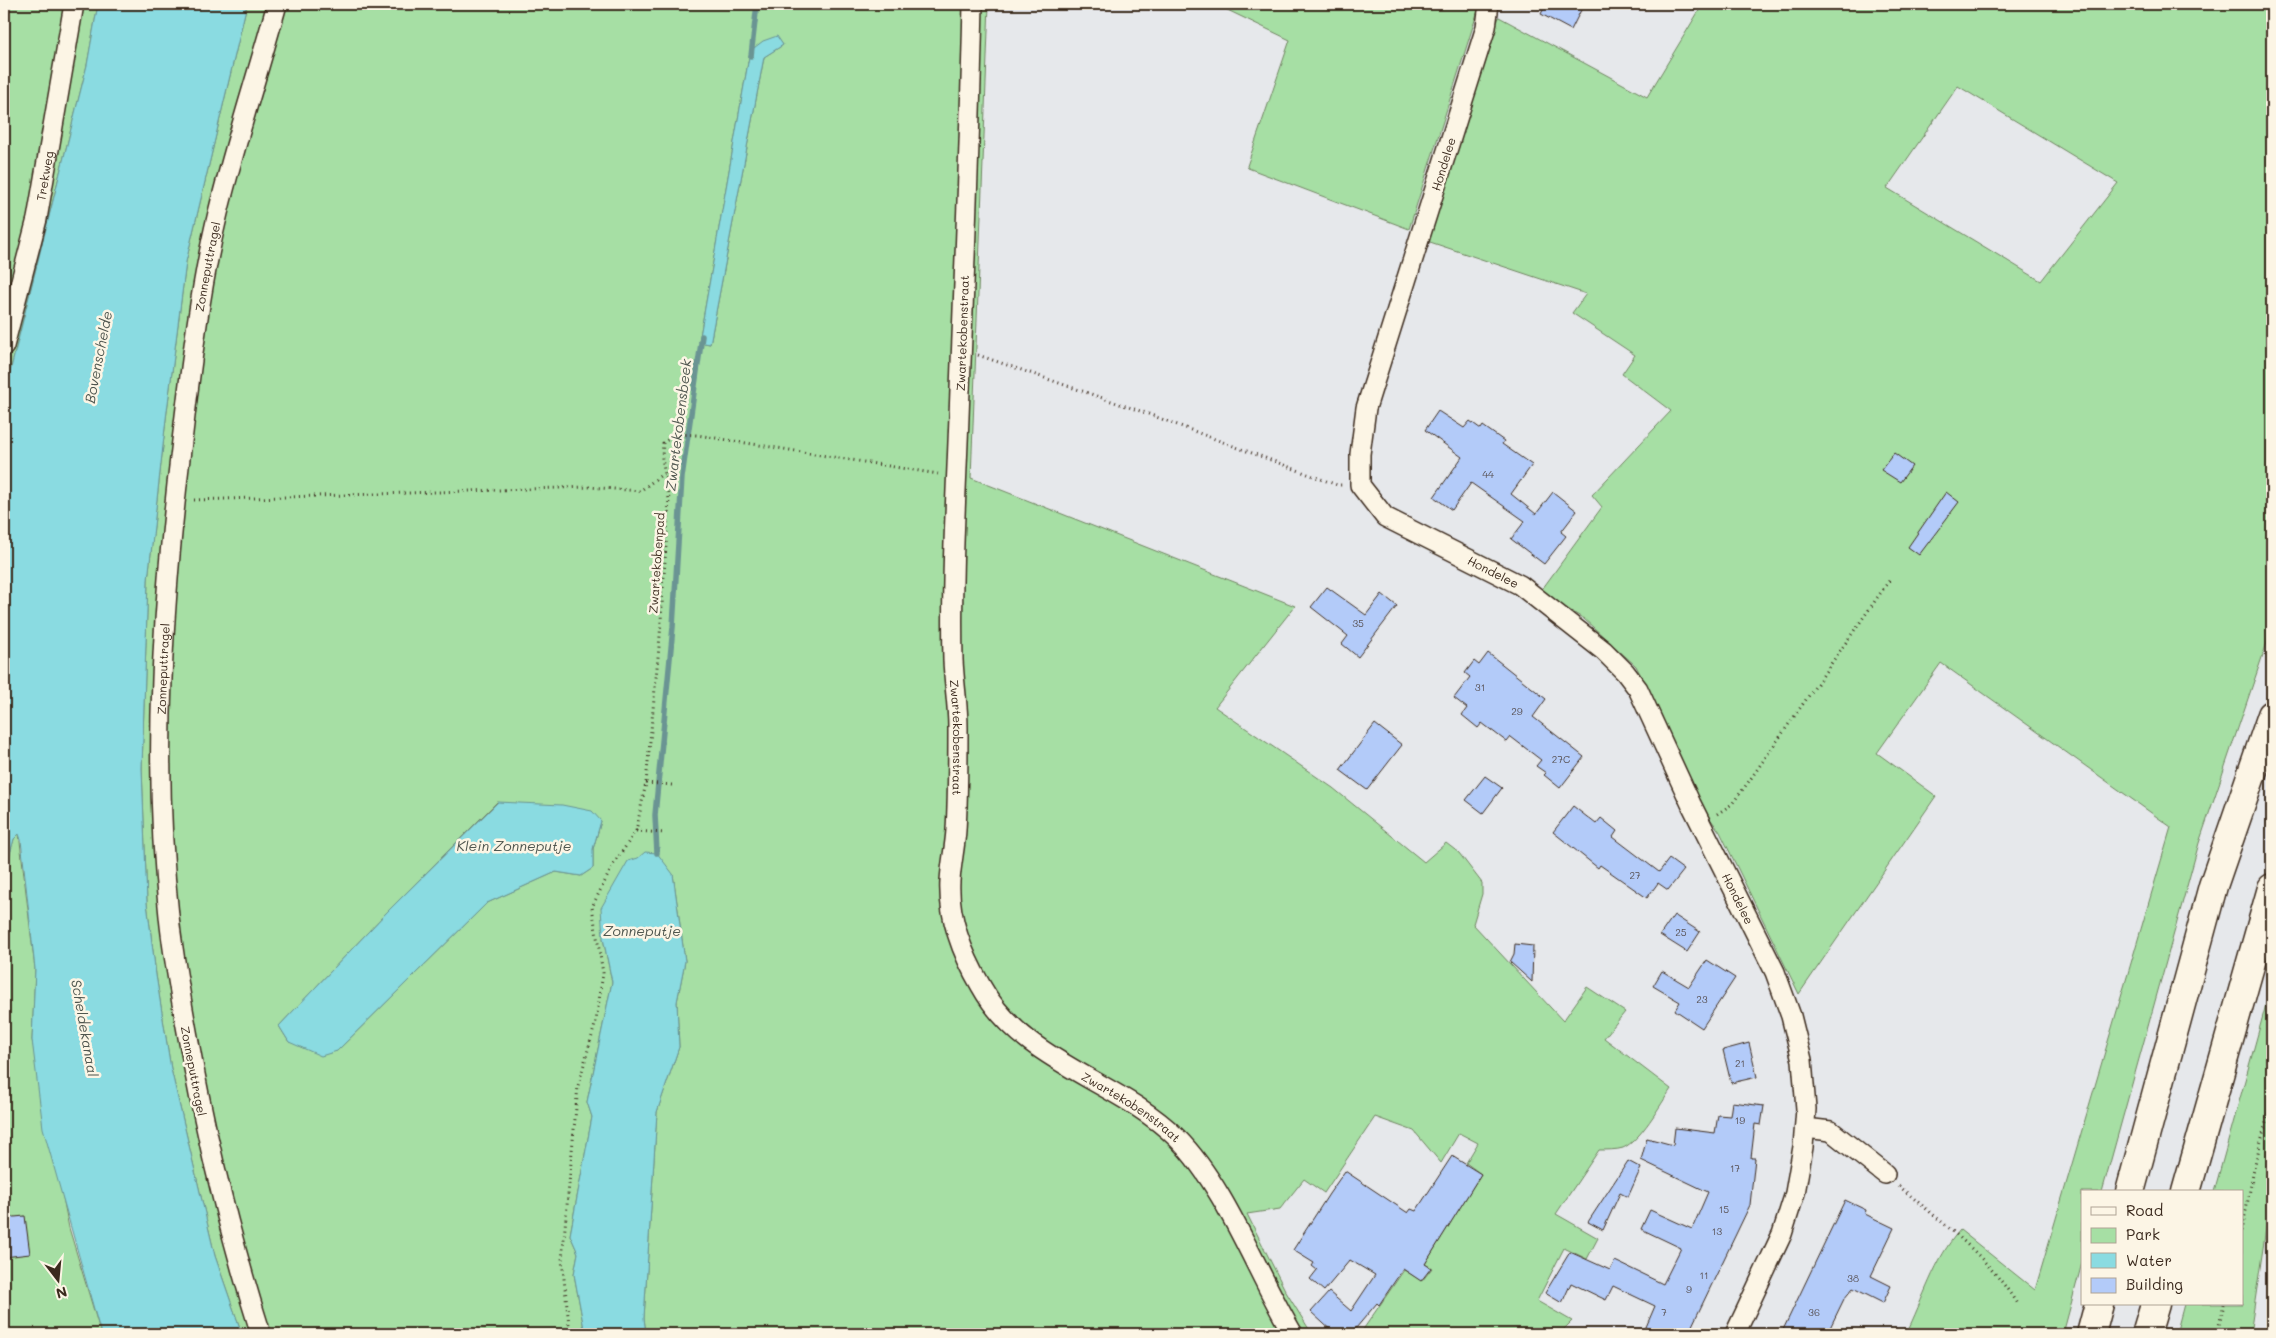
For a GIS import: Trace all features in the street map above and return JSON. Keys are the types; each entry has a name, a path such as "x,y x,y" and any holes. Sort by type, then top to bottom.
{"highway":[{"path":"2131,1190 2213,886 2272,715"},
{"path":"2187,1190 2272,888"},
{"path":"2091,1334 2098,1306"},
{"path":"2146,1334 2153,1306"}],"street":[{"name":"Trekweg","path":"4,346 37,219 74,4"},
{"name":"Zonneputtragel","path":"261,1334 241,1271 215,1172 181,1002 169,917 162,823 161,740 165,617 174,500 200,310 217,215 277,4"},
{"name":"Zwartekobenstraat","path":"972,4 956,477 953,661 958,717 958,781 955,847 950,885 956,929 965,956 982,990 1001,1016 1026,1040 1056,1060 1127,1100 1157,1120 1179,1140 1202,1170 1227,1209 1272,1300 1293,1334"},
{"name":"Hondelee","path":"1489,4 1486,27 1366,408 1360,454 1360,485 1385,517 1520,585 1553,609 1618,665 1638,689 1702,825 1776,972 1791,1016 1802,1060 1806,1108 1805,1128 1796,1193 1782,1234 1735,1334"},
{"path":"1805,1128 1831,1131 1885,1174"}],"path":[{"path":"960,354 976,354 1134,408 1337,485 1360,485"},
{"name":"Zwartekobenpad","path":"636,831 646,783 660,636 669,499 662,458 663,444 672,436 682,434 697,435 956,477"},
{"path":"174,500 589,487 640,491 664,473"},
{"path":"1702,825 1732,804 1891,578"},
{"path":"646,783 672,785"},
{"path":"570,1334 562,1260 563,1240 578,1086 596,1021 603,973 592,907 613,865 636,831 664,833"},
{"path":"2244,1221 2255,1164 2271,1111"},
{"path":"1885,1174 1959,1238 2004,1283 2017,1304"},
{"path":"2217,1334 2224,1306"}],"green space":[{"path":"4,4 98,4 87,65 4,396"},
{"path":"247,4 989,4 971,478 1295,606 1215,707 1333,788 1424,862 1446,843 1459,853 1482,883 1482,894 1473,924 1563,1021 1587,987 1625,1012 1604,1038 1671,1089 1650,1122 1630,1144 1621,1149 1599,1150 1556,1214 1598,1238 1587,1259 1564,1248 1537,1301 1572,1321 1559,1334 1360,1334 1404,1270 1422,1281 1432,1268 1425,1264 1481,1174 1466,1163 1478,1143 1459,1133 1441,1163 1414,1131 1375,1117 1324,1193 1304,1179 1280,1209 1247,1214 1286,1292 1312,1334 646,1334 644,1318 657,1112 679,1047 677,1002 685,961 673,874 603,938 612,982 587,1102 592,1117 570,1235 578,1253 574,1274 585,1334 242,1334 215,1256 171,1069 147,903 142,768 148,580 186,262","holes":["777,37 783,45 764,57 710,344 699,342 750,51","497,802 601,821 593,849 593,868 581,876 556,872 487,903 337,1051 289,1042 279,1026 387,912"]},
{"path":"1215,4 1480,4 1409,229 1248,168 1247,166 1290,40"},
{"path":"1703,4 2272,4 2272,628 2199,843 2103,1190 2081,1190 2081,1267 2063,1334 1906,1334 1936,1267 1951,1241 1960,1230 2035,1290 2171,827 1941,663 1877,753 1936,796 1799,994 1720,832 1703,809 1661,715 1636,666 1584,619 1540,592 1602,507 1592,495 1671,411 1622,374 1635,355 1572,313 1586,294 1424,240 1499,17 1647,97","holes":["1958,86 2118,183 2041,281 1887,188"]},
{"path":"19,833 35,969 32,1040 69,1228 101,1334 4,1334 4,875 14,839"},
{"path":"2272,983 2272,1189 2250,1334 2176,1334 2183,1306 2244,1306 2244,1190 2215,1190"}],"water":[{"path":"98,4 247,4 186,262 148,580 142,768 147,903 171,1069 215,1256 242,1334 101,1334 43,1128 32,1040 35,969 19,834 14,839 4,875 4,396 87,65"},
{"path":"777,36 783,45 764,57 710,344 699,342 750,51 763,41"},
{"name":"Klein Zonneputje","path":"498,802 562,805 592,811 601,821 593,849 593,868 581,876 556,872 487,903 337,1051 321,1056 289,1042 279,1026 387,912"},
{"name":"Zonneputje","path":"645,852 657,853 673,874 685,961 677,1002 679,1047 657,1112 644,1318 646,1334 585,1334 574,1274 578,1253 570,1235 592,1117 587,1102 612,982 603,938 601,908 628,861 638,858"}],"building":[{"path":"1546,4 1584,4 1571,30 1541,14"},
{"path":"1438,411 1464,428 1470,421 1481,429 1483,426 1504,441 1502,444 1532,465 1511,494 1536,514 1553,492 1577,511 1561,532 1566,536 1544,564 1511,539 1525,521 1471,483 1452,510 1434,497 1462,457 1425,430"},
{"path":"1894,453 1912,466 1900,482 1881,470"},
{"path":"1946,492 1959,502 1919,555 1908,547"},
{"path":"1327,587 1366,615 1382,594 1397,606 1358,657 1342,644 1348,636 1311,607"},
{"path":"1488,653 1546,699 1533,717 1584,757 1560,788 1544,775 1546,773 1536,766 1541,760 1511,737 1507,742 1482,723 1478,728 1462,715 1467,708 1454,698 1470,677 1465,673 1474,661 1479,665"},
{"path":"1375,724 1402,745 1367,790 1340,770"},
{"path":"1485,776 1502,788 1483,813 1466,800"},
{"path":"1573,806 1596,824 1601,818 1617,831 1613,837 1659,872 1669,859 1684,870 1668,890 1658,883 1647,898 1600,865 1598,868 1553,832"},
{"path":"1674,915 1700,932 1687,952 1660,935"},
{"path":"1515,944 1533,946 1532,982 1510,962 1514,954"},
{"path":"1707,960 1735,978 1702,1028 1675,1010 1680,1002 1653,986 1662,971 1689,987"},
{"path":"1749,1043 1757,1077 1731,1083 1723,1050"},
{"path":"1732,1102 1764,1106 1761,1125 1755,1124 1751,1158 1755,1158 1750,1205 1688,1334 1643,1334 1655,1306 1613,1286 1606,1300 1571,1283 1562,1303 1545,1293 1570,1252 1610,1270 1615,1261 1663,1284 1681,1248 1641,1229 1650,1210 1692,1229 1708,1192 1641,1160 1647,1138 1673,1145 1675,1128 1715,1133 1718,1115 1730,1116"},
{"path":"1452,1156 1481,1174 1425,1264 1431,1268 1421,1281 1403,1269 1379,1305 1377,1303 1351,1334 1335,1334 1311,1312 1329,1292 1351,1311 1375,1275 1350,1260 1324,1291 1310,1279 1317,1270 1312,1266 1314,1263 1293,1250 1329,1194 1345,1171 1408,1213 1411,1209 1416,1211"},
{"path":"1628,1161 1641,1168 1628,1197 1620,1193 1603,1230 1588,1222"},
{"path":"1845,1200 1866,1210 1865,1214 1894,1228 1871,1276 1891,1286 1883,1303 1853,1288 1844,1299 1827,1334 1781,1334"},
{"path":"25,1216 30,1254 4,1257 4,1218"}],"waterway":[{"name":"Zwartekobensbeek","path":"751,56 757,4"},
{"name":"Zwartekobensbeek","path":"657,853 655,815 673,627 682,477 702,336"}],"water label":[{"name":"Bovenschelde","path":"98,357"},
{"name":"Scheldekanaal","path":"85,1028"}]}
